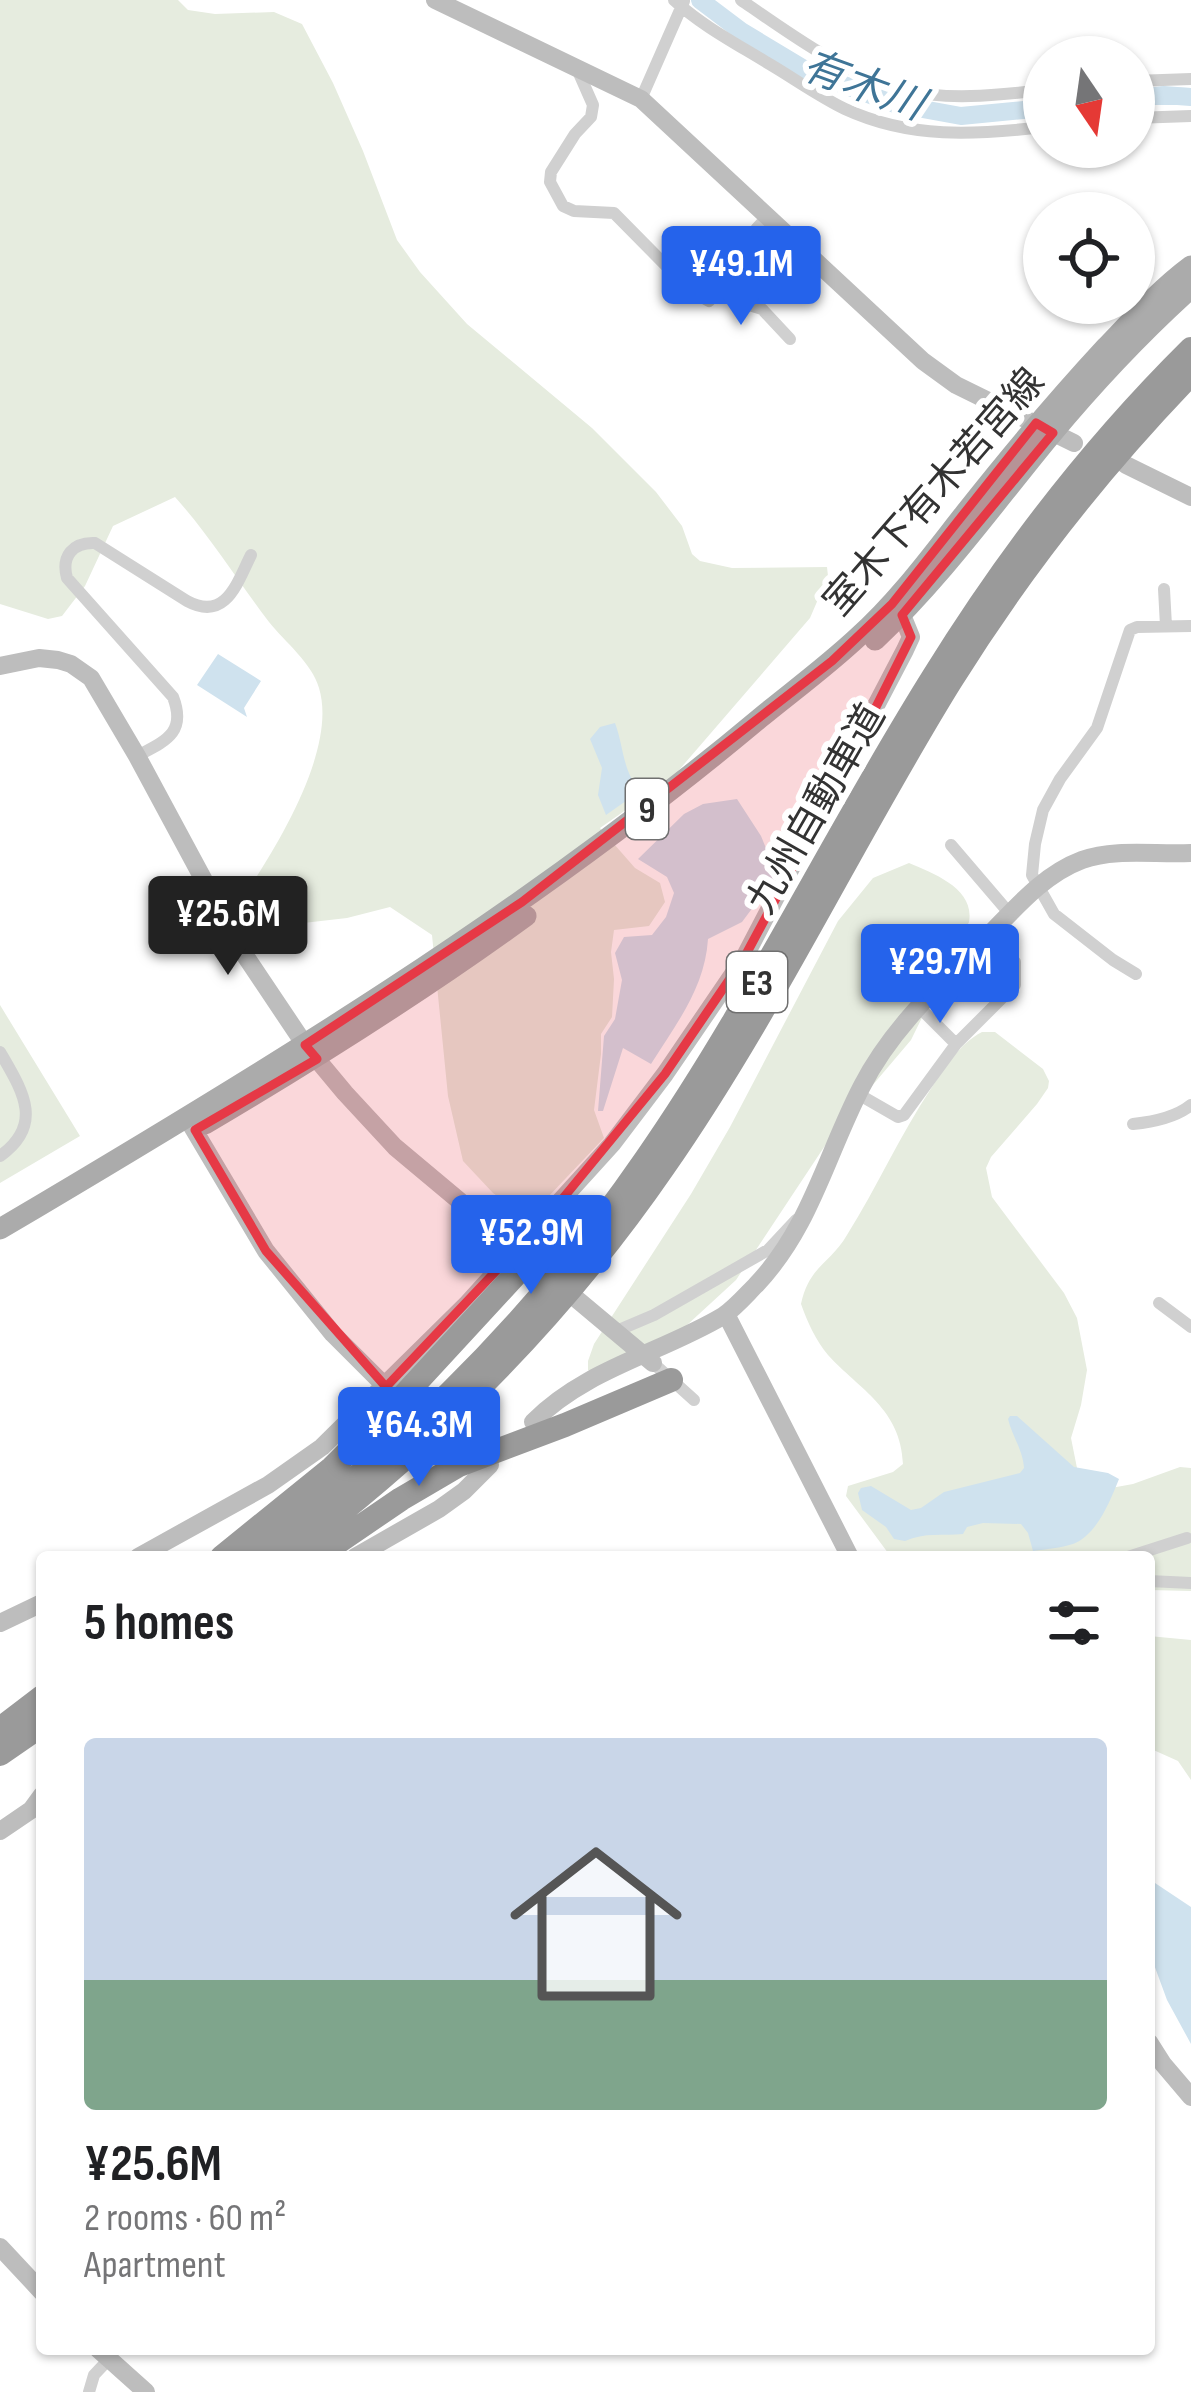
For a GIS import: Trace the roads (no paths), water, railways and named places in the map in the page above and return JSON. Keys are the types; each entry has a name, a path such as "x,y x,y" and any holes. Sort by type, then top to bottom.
{"highway":[{"name":"九州自動車道","path":"262,1551 374,1463 472,1371 599,1224 724,1040 902,728 987,594 1092,456 1191,349"},
{"name":"九州自動車道","path":"291,1551 386,1477 485,1383 546,1319 613,1236 662,1171 740,1049 950,684 1000,606 1096,480 1191,374"},
{"path":"229,1551 332,1468 523,1266"},
{"path":"325,1551 400,1498 459,1465 565,1425 662,1371"},
{"path":"0,1754 21,1730"}],"main road":[{"name":"室木下有木若宮線","path":"311,1052 678,786 832,661 1054,433 1125,327 1191,266"},
{"name":"室木下有木若宮線","path":"0,1244 460,964 743,748 902,615 1126,350 1191,288"},
{"name":"室木下有木若宮線","path":"0,1229 191,1124"}],"street":[{"path":"435,0 641,99 941,375 1054,433"},
{"path":"741,0 846,65 908,91 978,96 1023,92"},
{"path":"641,99 680,2 842,107 868,118 916,131 957,135 1023,130"},
{"path":"577,68 593,105 592,117 550,172 555,196 563,206 614,213 692,291 709,301 728,282 742,250 768,217"},
{"path":"1155,80 1191,79"},
{"path":"1155,117 1191,116"},
{"path":"728,282 790,339"},
{"path":"1126,465 1186,491"},
{"path":"137,756 172,734 178,709 67,578 65,560 70,550 95,544 204,608 230,596 251,554"},
{"path":"1164,589 1166,626"},
{"path":"150,1551 268,1486 322,1447 466,1305 611,1144 744,958 905,650 910,637 902,615"},
{"path":"1136,974 1064,923 1047,905 1032,875 1035,844 1043,810 1097,728 1130,630 1191,626"},
{"path":"0,666 38,658 58,660 81,670 98,686 242,952 311,1052 395,1147 507,1243 523,1266 588,1310 694,1400"},
{"path":"951,845 1010,914"},
{"path":"533,1422 593,1379 726,1314 782,1257 813,1203 858,1094 889,1042 1037,886 1083,860 1132,853 1191,854"},
{"path":"858,1094 898,1117 904,1115 956,1044 1015,985 1015,962 990,934"},
{"path":"919,1006 956,1044"},
{"path":"0,1052 22,1089 26,1113 19,1138 0,1156"},
{"path":"1133,1124 1152,1122 1191,1105"},
{"path":"191,1124 266,1251 333,1334 386,1387"},
{"path":"614,1332 654,1315 767,1250 813,1203"},
{"path":"1159,1303 1191,1327"},
{"path":"726,1314 847,1551"},
{"path":"366,1551 439,1509 490,1465"},
{"path":"1147,1551 1187,1538"},
{"path":"1155,1581 1191,1582"},
{"path":"0,1623 36,1606"},
{"path":"0,1831 36,1803"},
{"path":"1155,2051 1191,2096"},
{"path":"0,2246 36,2285"},
{"path":"88,2392 103,2355"},
{"path":"104,2355 146,2392"}],"water":[{"path":"1155,87 1191,88 1191,105 1155,105"},
{"path":"218,654 261,681 244,708 247,717 197,685"},
{"path":"615,723 627,767 640,791 606,815 598,795 602,768 590,739 600,727"},
{"path":"737,799 761,836 777,875 742,922 708,939 695,990 651,1064 623,1048 603,1111 598,1111 604,1036 615,1019 622,980 615,953 624,937 652,935 666,917 674,893 667,877 638,859 684,814 703,804"},
{"path":"1010,1416 1017,1416 1074,1467 1119,1479 1102,1516 1081,1540 1033,1551 1021,1524 983,1523 967,1527 963,1534 905,1541 894,1539 862,1510 861,1488 871,1486 911,1510 944,1492 1020,1473 1023,1461"},
{"path":"1155,1883 1191,1907 1191,2044 1155,1967"}],"waterway":[{"name":"有木川","path":"700,0 809,72 895,104 961,116 1023,110"},
{"name":"有木川","path":"1155,96 1191,97"}]}
